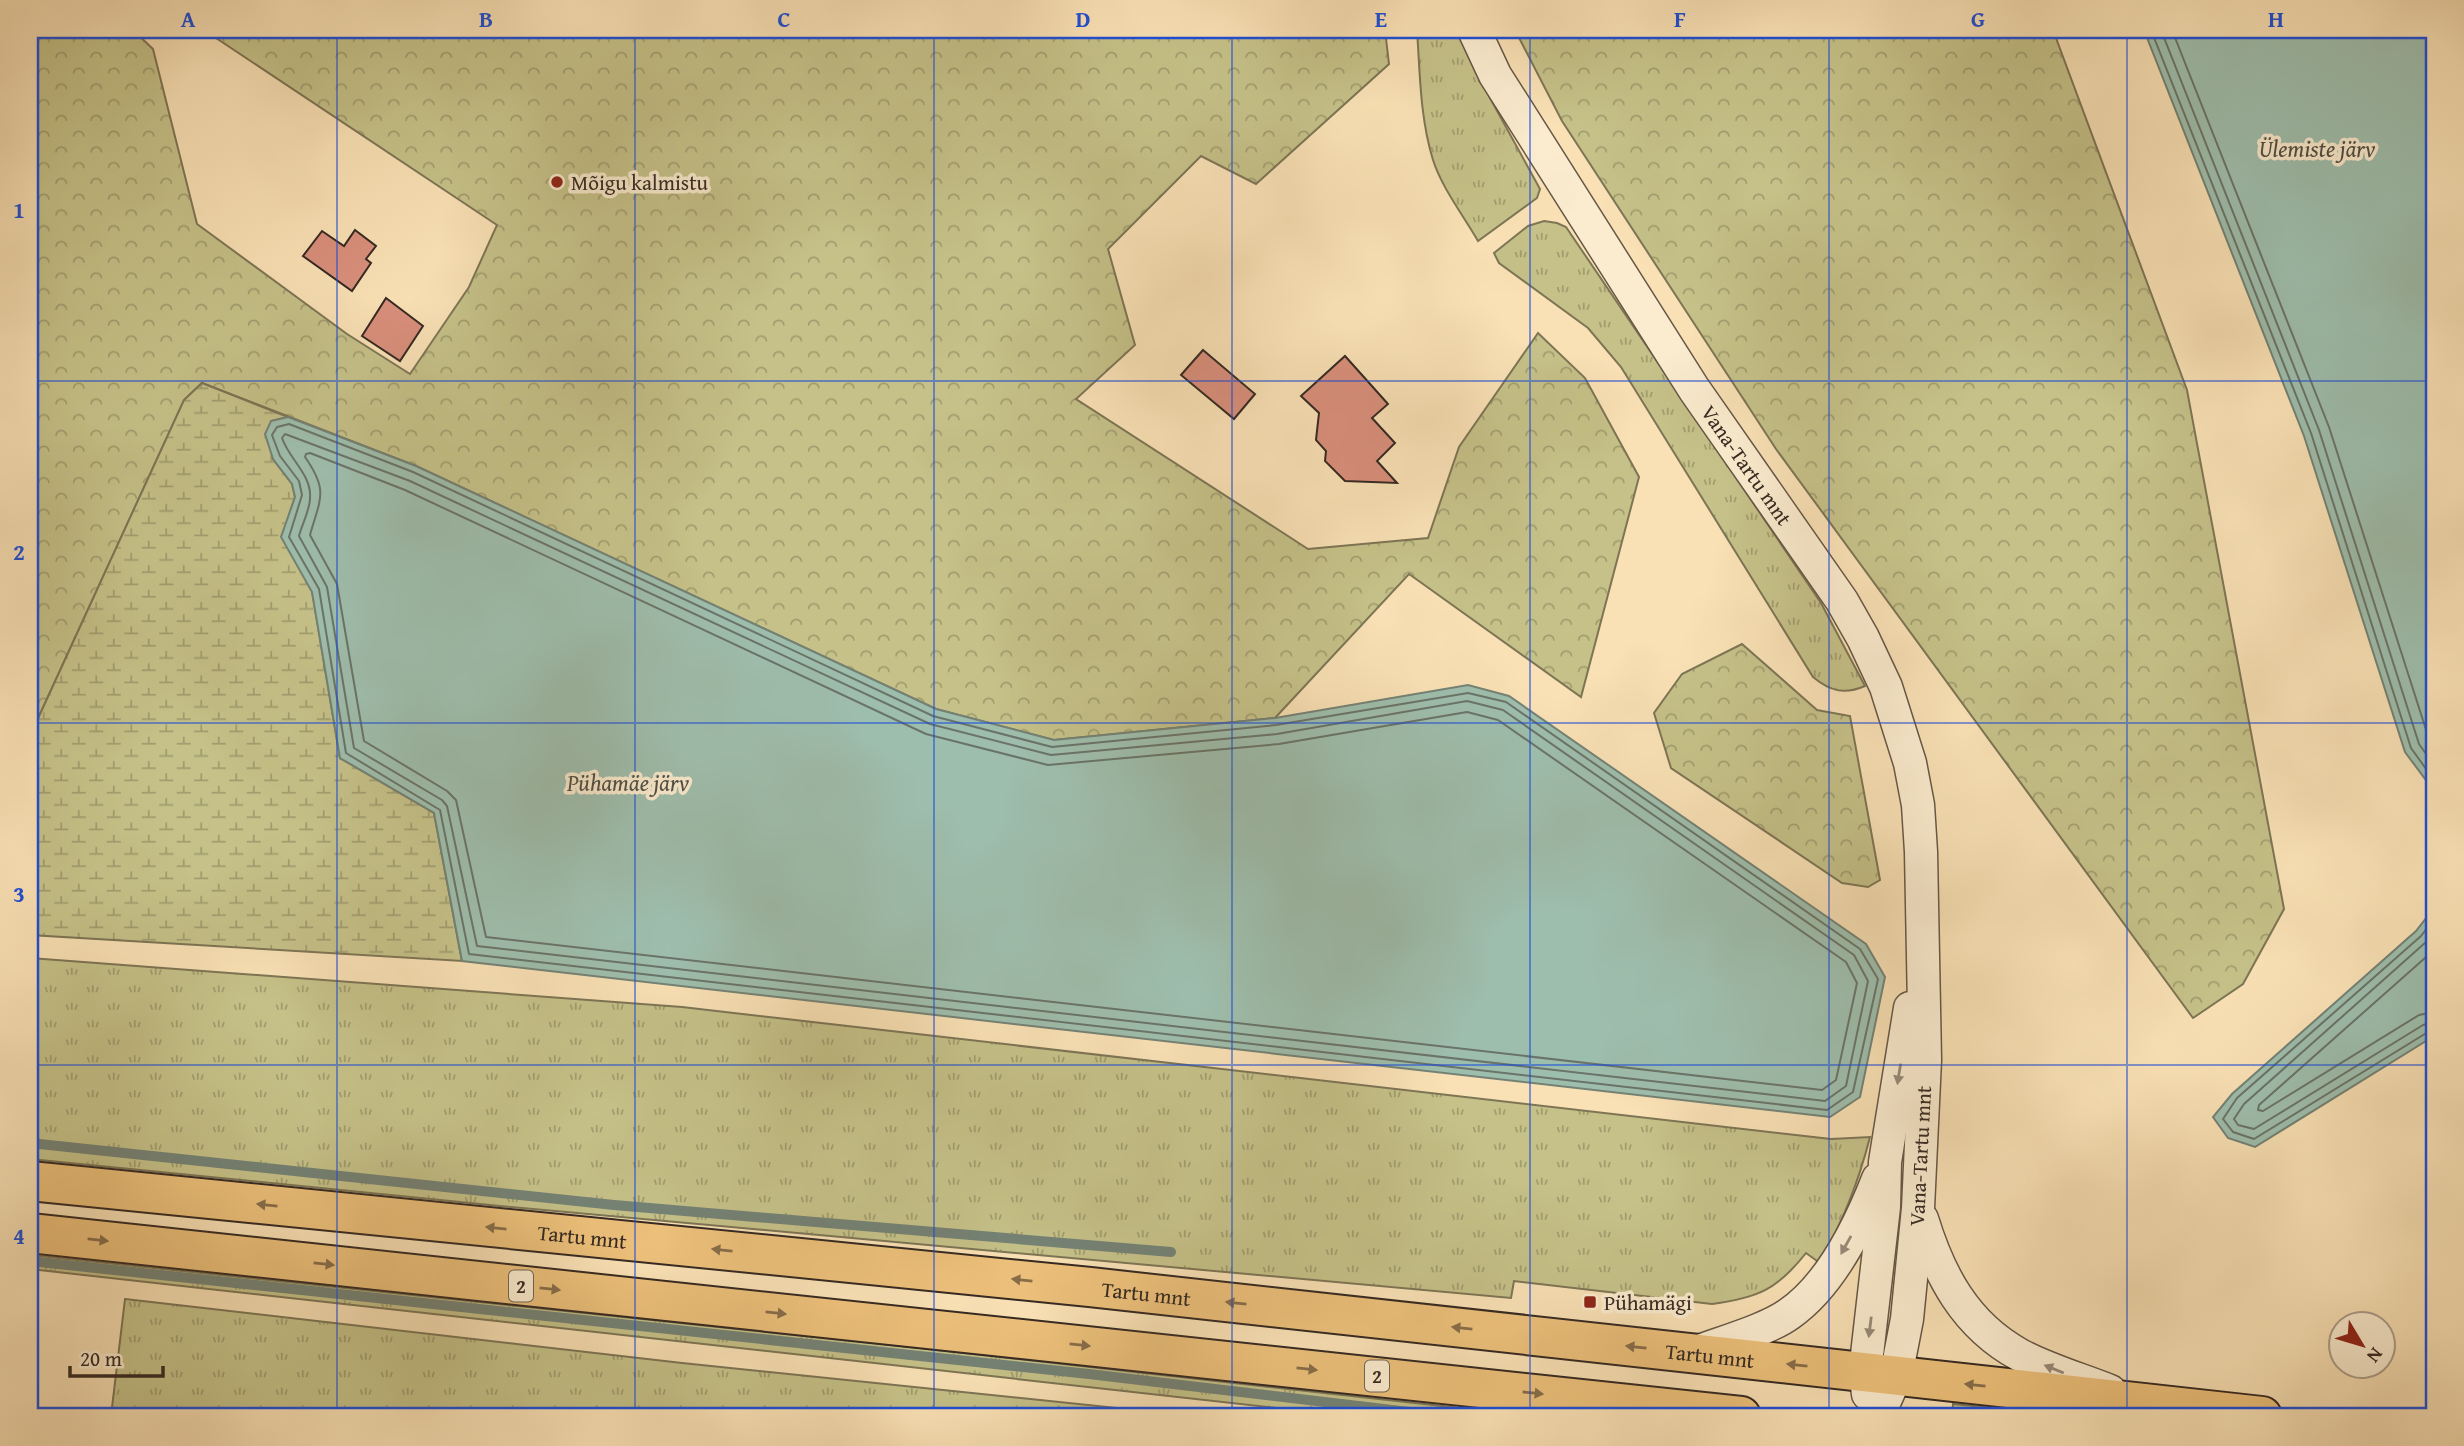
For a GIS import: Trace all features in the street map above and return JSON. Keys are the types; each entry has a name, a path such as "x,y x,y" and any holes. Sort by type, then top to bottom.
{"highway":[{"name":"Tartu mnt","path":"30,1181 1090,1287 2262,1416"},
{"name":"2","path":"30,1233 1741,1416"}],"street":[{"name":"Vana-Tartu mnt","path":"1474,30 1495,75 1592,231 1694,389 1842,601 1885,687 1910,763 1919,816 1926,1060 1919,1208 1907,1319 1880,1374"},
{"name":"Vana-Tartu mnt","path":"1880,1374 1885,1161 1922,934"},
{"path":"1693,1353 1753,1331 1789,1314 1817,1288 1840,1255 1866,1209 1885,1161"},
{"path":"1919,1208 1940,1272 1953,1295 1980,1327 2019,1354 2140,1404"},
{"path":"1871,1416 1880,1374"},
{"path":"1878,1416 1880,1374"}],"green space":[{"path":"30,30 133,30 153,49 197,224 347,334 410,374 469,287 497,225 204,30 1385,30 1389,64 1256,184 1201,156 1108,249 1135,345 1076,399 1308,549 1428,538 1459,447 1538,333 1585,378 1639,477 1581,697 1409,574 1275,718 1054,740 936,709 416,466 202,383 184,400 30,736"},
{"path":"1417,30 1457,30 1490,98 1540,189 1537,198 1478,241 1447,191 1433,160 1423,112"},
{"path":"1515,30 2053,30 2187,390 2284,909 2243,984 2193,1018 1776,449 1562,121"},
{"path":"1544,221 1566,227 1821,603 1865,686 1838,690 1825,686 1813,677 1621,367 1588,328 1499,263 1494,253 1528,226"},
{"path":"202,383 288,417 271,421 273,459 292,484 295,497 282,537 312,591 340,758 434,813 462,961 30,935 30,736 184,400"},
{"path":"1742,644 1817,710 1850,716 1880,880 1868,887 1842,883 1671,768 1654,713 1682,674"},
{"path":"30,958 682,1007 1831,1139 1870,1137 1849,1202 1820,1263 1806,1253 1785,1276 1765,1290 1742,1299 1712,1304 1514,1281 1511,1298 511,1207 30,1159"},
{"path":"30,1255 919,1348 1469,1409 1469,1416 1349,1416 30,1269"},
{"path":"125,1299 682,1363 1194,1416 111,1416"},
{"path":"1953,1404 2073,1416 1952,1416"}],"water":[{"name":"Ülemiste järv","path":"2144,30 2434,30 2434,791 2405,752 2304,436"},
{"name":"Pühamäe järv","path":"288,417 416,466 936,709 1054,740 1275,718 1468,685 1509,696 1866,944 1885,977 1860,1097 1830,1117 462,961 434,813 340,758 312,592 281,537 295,497 292,484 273,459 265,434 271,421"},
{"path":"2434,908 2434,1036 2255,1147 2228,1138 2213,1117 2232,1094 2416,931"}],"building":[{"path":"355,230 376,246 366,259 371,263 352,291 303,256 322,231 344,246"},
{"path":"386,298 423,326 400,361 362,336"},
{"path":"1203,350 1255,394 1234,419 1181,375"},
{"path":"1345,356 1388,404 1372,418 1395,443 1377,461 1397,483 1345,481 1325,461 1326,451 1316,440 1319,413 1301,396"}],"waterway":[{"path":"30,1143 614,1205 1171,1252"},
{"path":"30,1261 1089,1374 1443,1416"}],"place":[{"name":"Mõigu kalmistu","path":"557,182"},
{"name":"Pühamägi","path":"1590,1302"}]}
